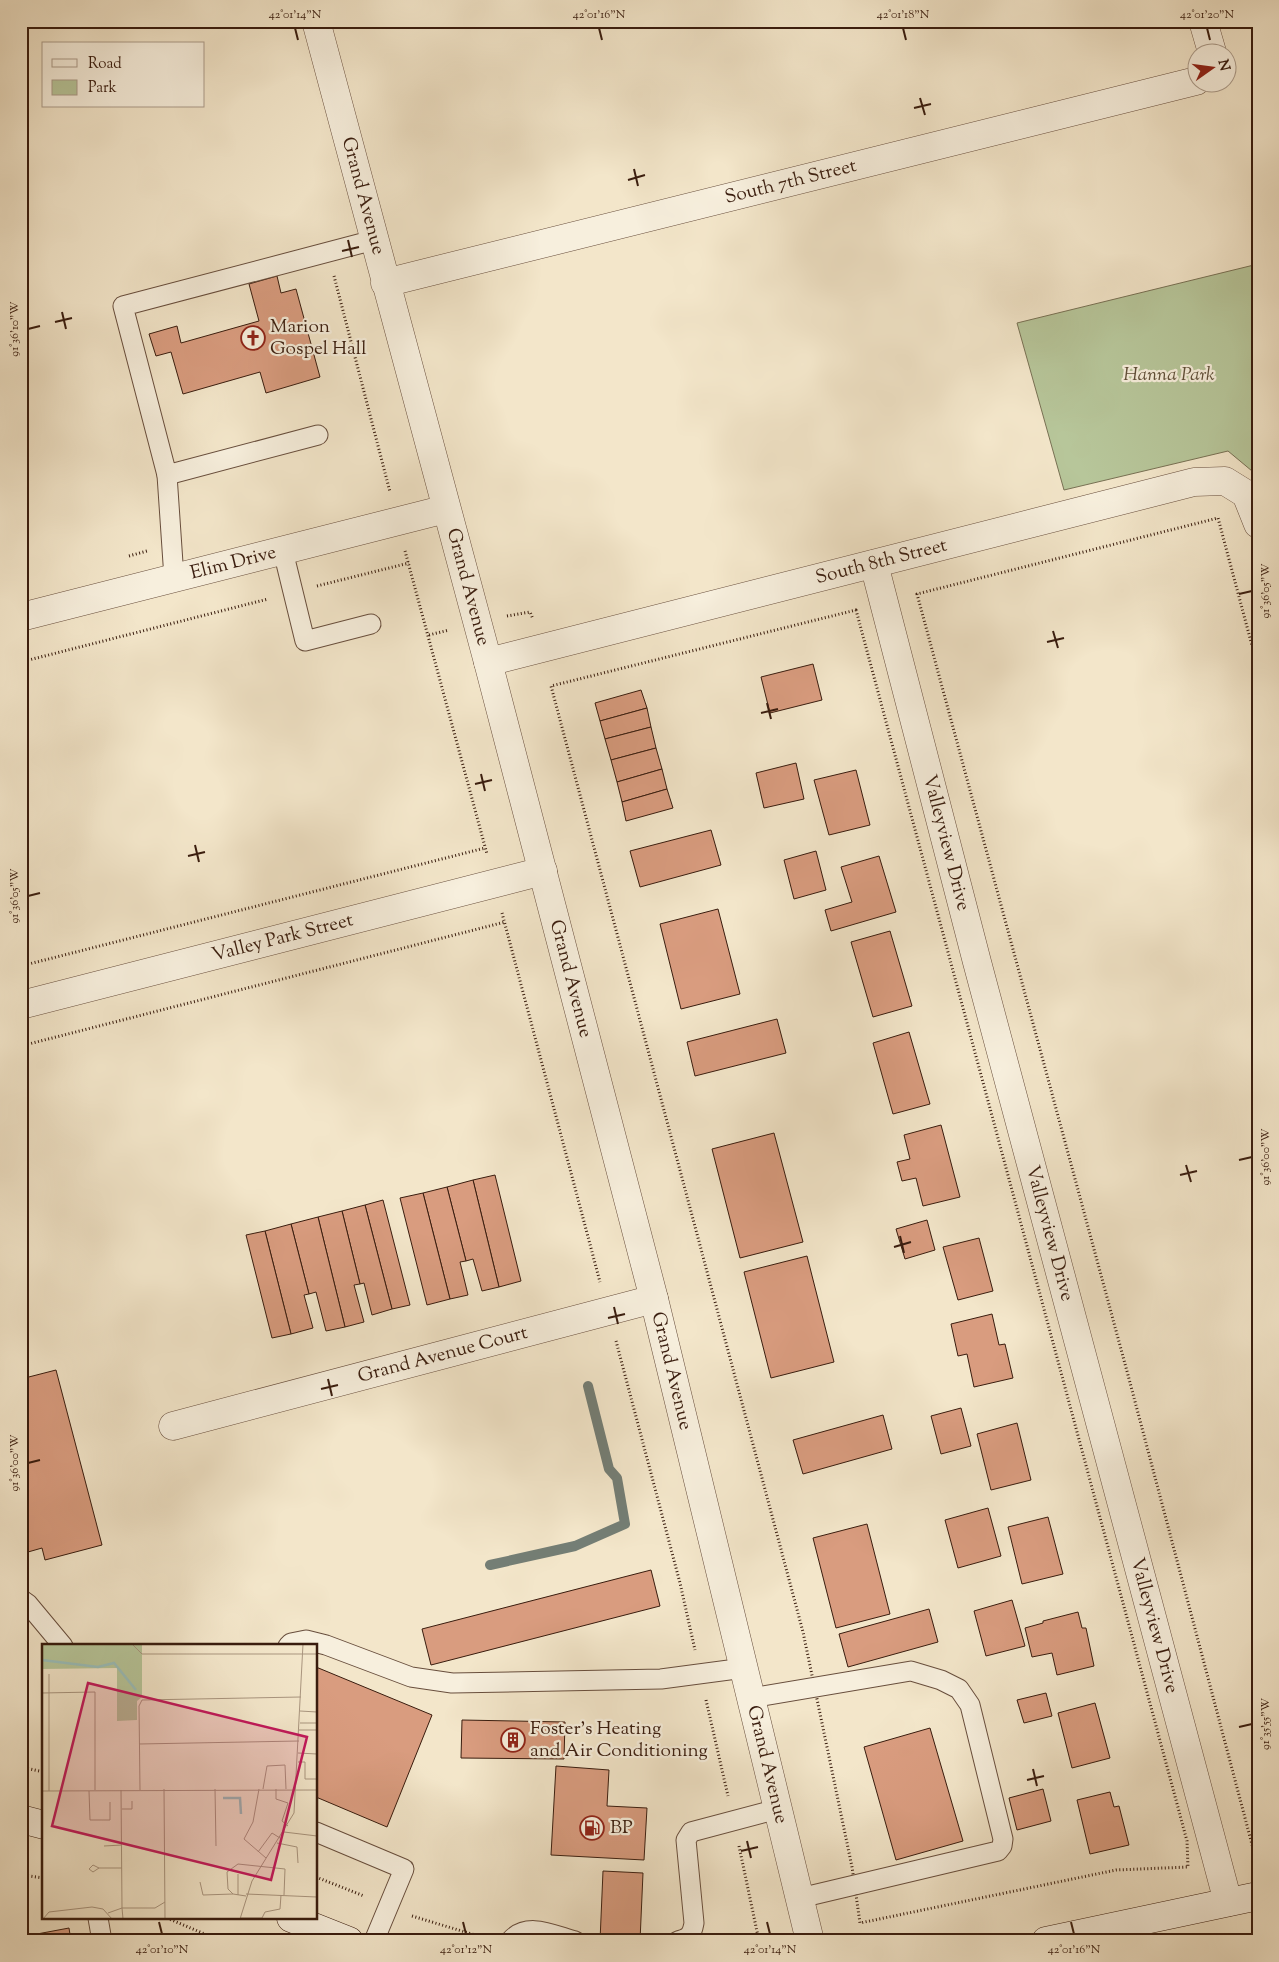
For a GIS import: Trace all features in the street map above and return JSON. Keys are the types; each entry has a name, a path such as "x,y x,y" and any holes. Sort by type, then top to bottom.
{"street":[{"name":"Grand Avenue","path":"316,21 488,662 654,1299 810,1941"},
{"path":"1203,21 1209,42"},
{"name":"South 7th Street","path":"385,283 1186,83"},
{"name":"South 8th Street","path":"488,662 1194,482 1225,481 1246,494 1257,522"},
{"name":"Elim Drive","path":"21,617 446,509"},
{"name":"Valleyview Drive","path":"874,564 977,962 1228,1902"},
{"name":"Valley Park Street","path":"21,1005 542,871"},
{"name":"Grand Avenue Court","path":"173,1426 654,1299"},
{"path":"21,1819 42,1825"},
{"path":"1049,1940 1128,1932 1228,1902 1258,1896"},
{"path":"294,1920 322,1936 349,1941"}],"lane":[{"path":"174,578 167,475 123,306 374,240"},
{"path":"167,475 318,435"},
{"path":"283,551 305,641 372,624"},
{"path":"21,1600 28,1604 61,1644"},
{"path":"290,1644 306,1640 326,1645 411,1676 452,1683 661,1679 744,1668"},
{"path":"751,1698 910,1671 941,1680 959,1689 970,1706 1003,1839 1002,1846 998,1851 800,1898"},
{"path":"678,1941 688,1938 693,1932 694,1923 686,1840 691,1832 778,1809"},
{"path":"318,1833 404,1869 374,1941"},
{"path":"98,1920 102,1941"},
{"path":"510,1941 520,1931 532,1929 575,1941"}],"path":[{"path":"328,252 391,496"},
{"path":"1258,668 1218,518 917,594 1123,1356 1254,1852 1258,1851"},
{"path":"405,550 489,862"},
{"path":"21,662 409,563"},
{"path":"856,610 1187,1842 1188,1867 1116,1870 860,1923 854,1885 803,1632 660,1102 551,686 856,610"},
{"path":"499,618 530,612 533,620"},
{"path":"429,635 452,629"},
{"path":"21,966 485,848"},
{"path":"502,910 680,1583 759,1941"},
{"path":"21,1046 505,922"},
{"path":"21,1767 42,1772"},
{"path":"21,1875 42,1878"},
{"path":"172,1920 222,1941"}],"green space":[{"name":"Hanna Park","path":"1258,264 1258,476 1228,451 1064,490 1017,323"}],"building":[{"name":"Marion Gospel Hall","path":"277,276 281,293 296,289 320,377 266,393 260,372 183,394 171,352 156,356 149,334 177,326 181,343 259,321 249,284"},
{"path":"813,664 822,700 770,713 761,677"},
{"path":"641,690 647,708 600,721 595,703"},
{"path":"647,708 651,727 605,739 600,721"},
{"path":"651,727 656,748 611,760 605,739"},
{"path":"656,748 662,769 617,782 611,760"},
{"path":"796,763 804,799 764,808 756,773"},
{"path":"662,769 667,789 622,802 617,782"},
{"path":"856,770 870,825 829,835 814,780"},
{"path":"667,789 673,808 626,821 622,802"},
{"path":"711,830 721,865 640,887 630,851"},
{"path":"816,851 826,890 794,899 784,860"},
{"path":"879,856 896,912 831,931 825,910 852,902 841,867"},
{"path":"718,909 740,994 681,1009 660,924"},
{"path":"890,931 912,1006 873,1017 851,942"},
{"path":"777,1019 786,1053 695,1076 687,1042"},
{"path":"909,1032 930,1104 893,1114 873,1043"},
{"path":"941,1125 960,1197 923,1206 916,1178 902,1181 897,1162 910,1159 904,1135"},
{"path":"774,1133 803,1242 740,1258 712,1149"},
{"path":"495,1175 521,1281 499,1287 473,1180"},
{"path":"473,1180 499,1287 482,1291 473,1259 466,1261 447,1187"},
{"path":"447,1187 466,1261 460,1262 468,1295 450,1299 423,1193"},
{"path":"423,1193 450,1299 427,1305 400,1198"},
{"path":"383,1200 410,1305 392,1309 365,1205"},
{"path":"365,1205 392,1309 372,1315 364,1283 360,1284 342,1211"},
{"path":"342,1211 360,1284 354,1285 364,1322 345,1327 318,1217"},
{"path":"318,1217 345,1327 326,1331 316,1292 309,1294 291,1224"},
{"path":"927,1220 935,1250 905,1259 896,1229"},
{"path":"291,1224 309,1294 304,1295 313,1328 291,1334 265,1231"},
{"path":"265,1231 291,1334 272,1338 246,1235"},
{"path":"979,1238 993,1291 958,1300 943,1247"},
{"path":"807,1256 834,1362 771,1378 744,1272"},
{"path":"992,1314 999,1345 1005,1344 1013,1378 974,1387 967,1354 958,1356 951,1324"},
{"path":"56,1370 102,1545 45,1560 42,1548 21,1554 21,1379"},
{"path":"961,1408 971,1446 941,1454 931,1416"},
{"path":"883,1415 892,1449 803,1474 793,1440"},
{"path":"1017,1423 1031,1480 991,1490 977,1434"},
{"path":"988,1508 1001,1556 958,1568 945,1520"},
{"path":"1048,1517 1063,1574 1022,1584 1008,1527"},
{"path":"867,1524 890,1614 836,1628 813,1538"},
{"path":"651,1570 660,1606 431,1665 422,1629"},
{"path":"1012,1600 1025,1646 986,1656 974,1611"},
{"path":"929,1609 938,1642 848,1667 839,1634"},
{"path":"1078,1612 1082,1628 1086,1628 1094,1666 1057,1675 1052,1653 1032,1657 1025,1628"},
{"path":"318,1668 432,1715 387,1827 318,1798"},
{"path":"1046,1693 1052,1716 1024,1723 1017,1700"},
{"path":"1095,1703 1110,1758 1072,1768 1058,1713"},
{"name":"Foster's Heating and Air Conditioning","path":"462,1720 565,1722 564,1759 461,1758"},
{"path":"930,1728 963,1841 896,1860 864,1747"},
{"path":"556,1766 609,1770 607,1806 647,1808 644,1860 551,1855"},
{"path":"1043,1789 1051,1821 1017,1830 1009,1798"},
{"path":"1110,1792 1114,1807 1119,1806 1129,1845 1090,1854 1077,1800"},
{"path":"603,1871 643,1873 640,1941 600,1941"},
{"path":"69,1928 71,1941 21,1941 21,1937"}],"waterway":[{"path":"490,1565 575,1546 625,1524 617,1478 609,1469 588,1386"}],"place":[{"name":"Marion Gospel Hall","path":"253,338"},
{"name":"Foster's Heating and Air Conditioning","path":"513,1740"},
{"name":"BP","path":"592,1828"}]}
